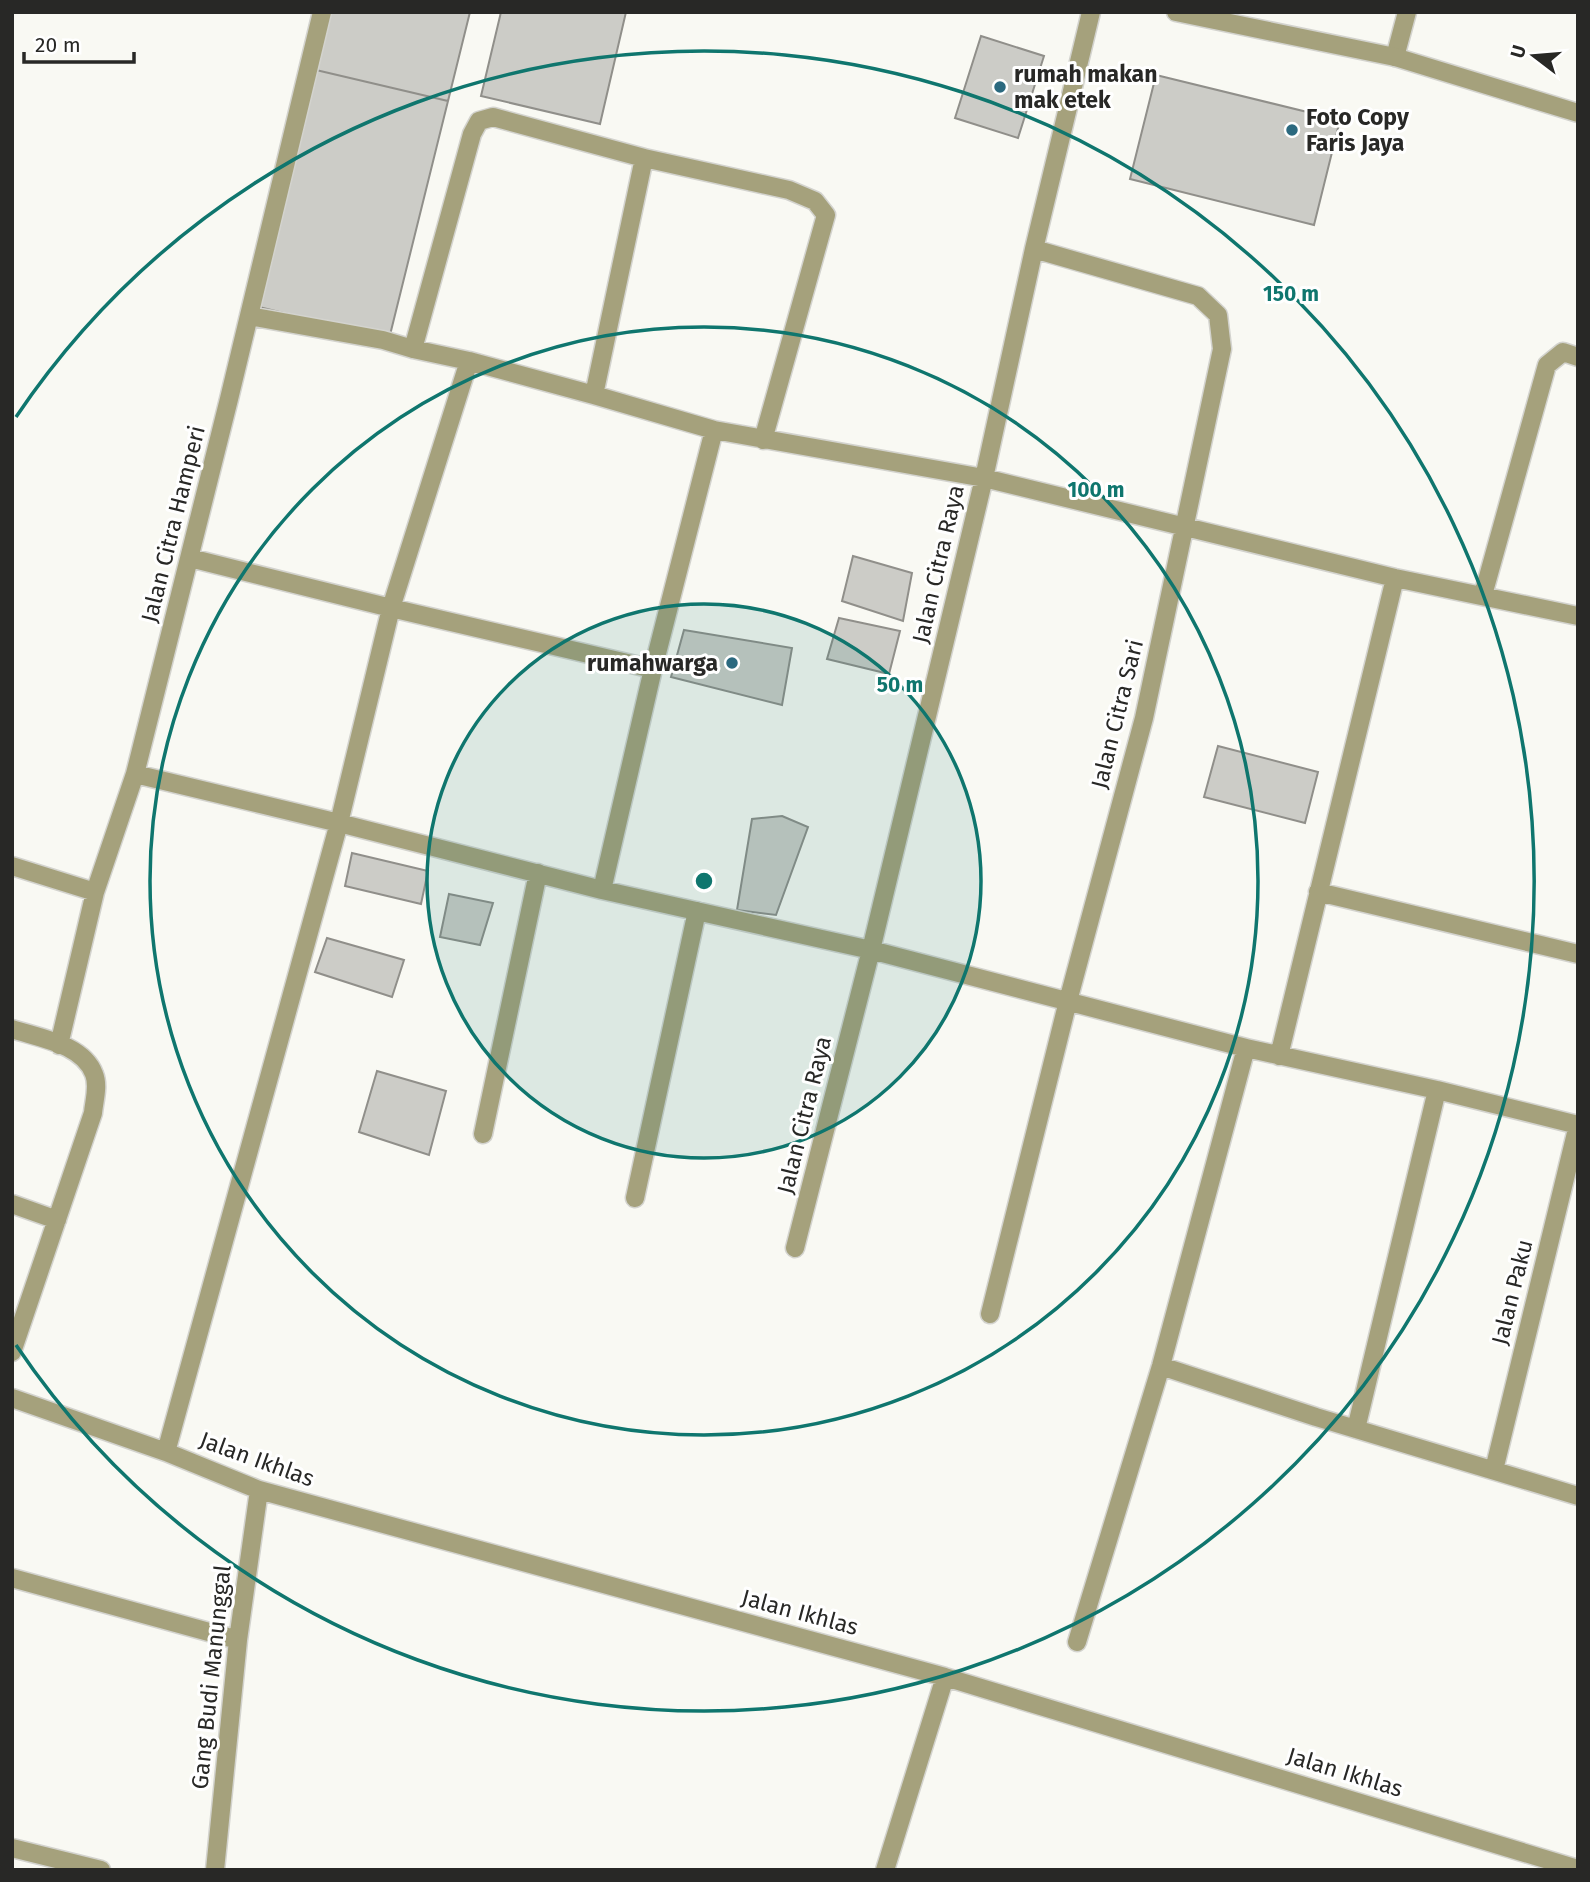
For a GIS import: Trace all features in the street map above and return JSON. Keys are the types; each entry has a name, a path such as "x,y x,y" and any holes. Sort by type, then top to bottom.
{"street":[{"name":"Jalan Citra Hamperi","path":"59,1045 95,892 135,774 190,558 322,12"},
{"name":"Jalan Citra Raya","path":"796,1248 871,950 984,478 1034,249 1091,12"},
{"path":"1176,12 1395,57 1578,113"},
{"path":"1395,57 1407,12"},
{"path":"413,349 472,134 479,121 493,117 644,158 789,190 816,201 826,215 763,440"},
{"path":"594,395 644,158"},
{"name":"Jalan Citra Sari","path":"990,1314 1068,1001 1144,718 1222,349 1218,315 1198,296 1034,249"},
{"path":"249,317 383,340 594,395 713,430 984,478 1395,579 1578,616"},
{"path":"1483,595 1547,365 1563,352 1578,357"},
{"path":"166,1452 339,822 391,608 469,361"},
{"path":"602,890 653,669 713,430"},
{"path":"190,558 653,669"},
{"path":"1279,1056 1395,579"},
{"path":"135,774 339,822 602,890 871,950 1246,1048 1437,1090 1578,1125"},
{"path":"12,866 95,892"},
{"path":"483,1134 538,873"},
{"path":"1318,892 1578,954"},
{"path":"635,1198 697,911"},
{"path":"12,1029 71,1049 84,1059 94,1074 96,1087 93,1114 12,1352"},
{"path":"1077,1643 1161,1366 1246,1048"},
{"path":"1356,1429 1437,1090"},
{"name":"Jalan Paku","path":"1494,1470 1578,1125"},
{"path":"12,1204 57,1220"},
{"path":"1161,1366 1356,1429 1578,1496"},
{"name":"Jalan Ikhlas","path":"12,1398 166,1452 259,1490 945,1677 1578,1868"},
{"name":"Gang Budi Manunggal","path":"215,1870 237,1640 259,1490"},
{"path":"12,1578 237,1640"},
{"path":"885,1870 945,1677"},
{"path":"12,1848 101,1870"}],"building":[{"path":"331,12 470,12 448,101 316,70"},
{"path":"501,12 626,12 600,124 481,96"},
{"name":"rumah makan mak etek","path":"981,36 1044,56 1018,138 955,118"},
{"path":"316,70 448,101 389,339 255,306"},
{"path":"1156,75 1340,120 1314,225 1130,179"},
{"path":"853,556 912,573 903,621 842,601"},
{"path":"839,618 900,631 889,674 827,659"},
{"name":"rumahwarga","path":"684,630 792,648 782,705 671,677"},
{"path":"1218,746 1318,772 1305,823 1204,797"},
{"path":"782,816 808,827 776,915 737,910 752,819"},
{"path":"352,853 428,871 421,904 345,886"},
{"path":"449,894 493,903 480,945 440,937"},
{"path":"327,938 404,960 392,997 315,972"},
{"path":"377,1071 446,1091 429,1155 359,1132"}],"place":[{"name":"rumah makan mak etek","path":"1000,87"},
{"name":"Foto Copy Faris Jaya","path":"1292,130"},
{"name":"rumahwarga","path":"732,663"}]}
